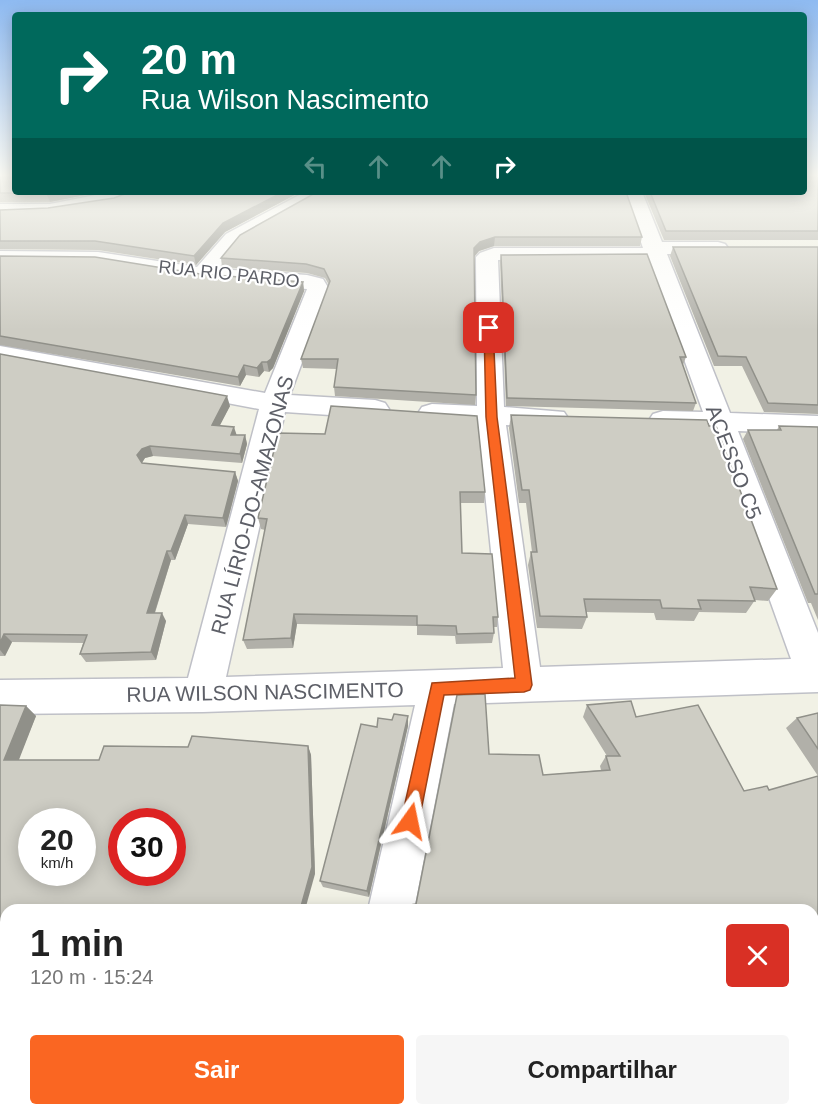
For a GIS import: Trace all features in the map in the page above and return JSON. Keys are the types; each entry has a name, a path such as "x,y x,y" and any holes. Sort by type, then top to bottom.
{"street":[{"path":"202,274 233,238 255,226"},
{"name":"ACESSO C5","path":"646,226 718,421 817,675"},
{"path":"524,685 492,417 487,257 494,254 639,255 655,248 738,248"},
{"name":"RUA RIO PARDO","path":"0,257 98,258 202,274 315,284"},
{"name":"RUA LÍRIO-DO-AMAZONAS","path":"203,695 246,473 318,289 315,284"},
{"path":"0,353 274,403 492,417 575,419"},
{"path":"634,420 818,425"},
{"name":"RUA WILSON NASCIMENTO","path":"0,697 203,695 817,675"},
{"path":"392,904 438,688"}],"building":[{"path":"0,226 220,226 194,256 95,241 0,241"},
{"path":"256,226 638,226 642,237 495,237 480,242 474,248 476,395 334,387 338,359 301,359 330,281 324,269 306,264 221,258 240,235"},
{"path":"664,226 818,226 818,231 666,231"},
{"path":"673,247 818,247 818,405 768,403 746,357 718,356"},
{"path":"647,254 686,357 680,357 696,403 507,398 501,255"},
{"path":"0,256 95,257 200,274 303,282 271,359 262,362 257,368 244,365 238,377 0,336"},
{"path":"0,354 227,396 212,425 234,427 231,435 245,435 240,454 150,446 142,449 137,455 142,463 235,472 223,518 185,515 171,551 167,551 147,613 162,613 151,652 80,654 87,635 4,634 0,643"},
{"path":"331,406 477,416 485,492 460,492 462,553 492,554 498,617 493,617 494,633 457,634 456,626 417,625 417,616 294,614 291,638 243,640 267,519 258,518 278,433 325,434"},
{"path":"511,415 707,420 709,426 716,426 777,589 750,587 755,601 698,600 701,609 662,608 660,600 584,599 587,617 540,616 531,552 537,552 529,490 522,490"},
{"path":"779,426 818,427 818,594 815,594 748,430 781,430"},
{"path":"485,694 489,754 539,755 543,775 610,770 606,756 620,756 587,705 631,701 636,717 698,705 744,791 767,786 769,790 818,776 818,904 416,904 457,695"},
{"path":"0,705 26,706 4,760 99,760 104,746 188,747 192,736 308,746 312,867 302,904 0,904"},
{"path":"818,713 818,749 797,718"},
{"path":"394,714 408,716 367,891 320,881 361,724 377,727 378,718 392,720"}],"route":[{"path":"410,821 438,688 524,685 492,417 489,328"}]}
